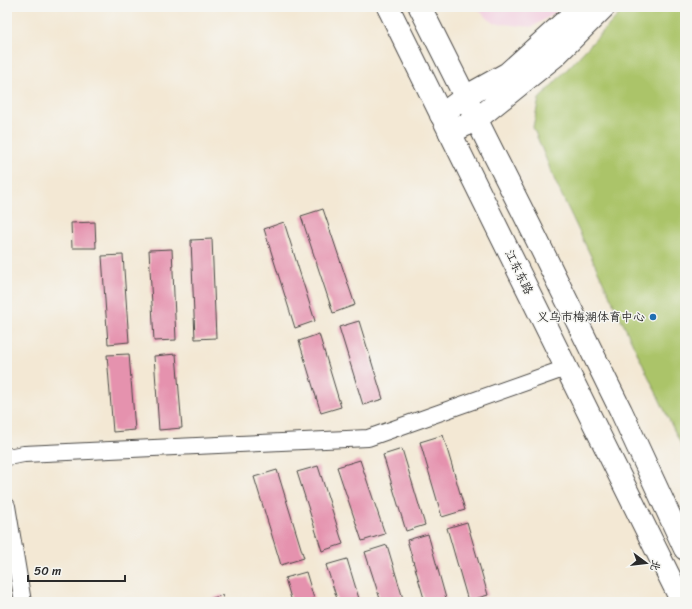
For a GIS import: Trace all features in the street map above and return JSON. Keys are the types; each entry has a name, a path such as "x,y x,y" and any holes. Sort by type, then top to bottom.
{"main road":[{"name":"江东东路","path":"388,7 681,602"},
{"path":"420,7 621,410 685,549"},
{"path":"446,124 465,97 508,73 581,7"},
{"path":"446,124 477,119 554,58 604,7"}],"street":[{"path":"7,457 24,454 368,438 566,368"},
{"path":"7,506 23,602"}],"shaded area":[{"path":"475,7 565,7 532,27 493,23"}],"green space":[{"name":"义乌市梅湖体育中心","path":"626,7 685,7 685,453 555,181 533,127 539,99"}],"building":[{"path":"323,209 355,305 333,313 301,216"},
{"path":"95,222 96,248 72,248 71,223"},
{"path":"284,222 315,321 295,328 264,229"},
{"path":"212,239 216,338 195,339 191,240"},
{"path":"172,249 176,340 154,341 149,250"},
{"path":"123,255 129,342 108,344 102,256"},
{"path":"359,321 383,399 363,405 339,327"},
{"path":"319,334 341,407 321,413 299,341"},
{"path":"129,354 135,430 113,432 107,355"},
{"path":"176,354 182,428 159,430 154,356"},
{"path":"443,435 465,510 442,517 420,442"},
{"path":"402,449 425,525 406,531 383,455"},
{"path":"360,460 385,534 362,541 337,467"},
{"path":"318,466 343,544 322,551 297,472"},
{"path":"277,470 304,558 281,565 254,477"},
{"path":"467,522 488,595 468,601 447,528"},
{"path":"428,534 447,602 425,602 407,540"},
{"path":"387,545 404,602 381,602 365,552"},
{"path":"347,559 360,602 338,602 326,565"},
{"path":"306,572 315,602 292,602 285,578"},
{"path":"222,595 225,602 202,602"}],"place":[{"name":"义乌市梅湖体育中心","path":"653,317"}]}
